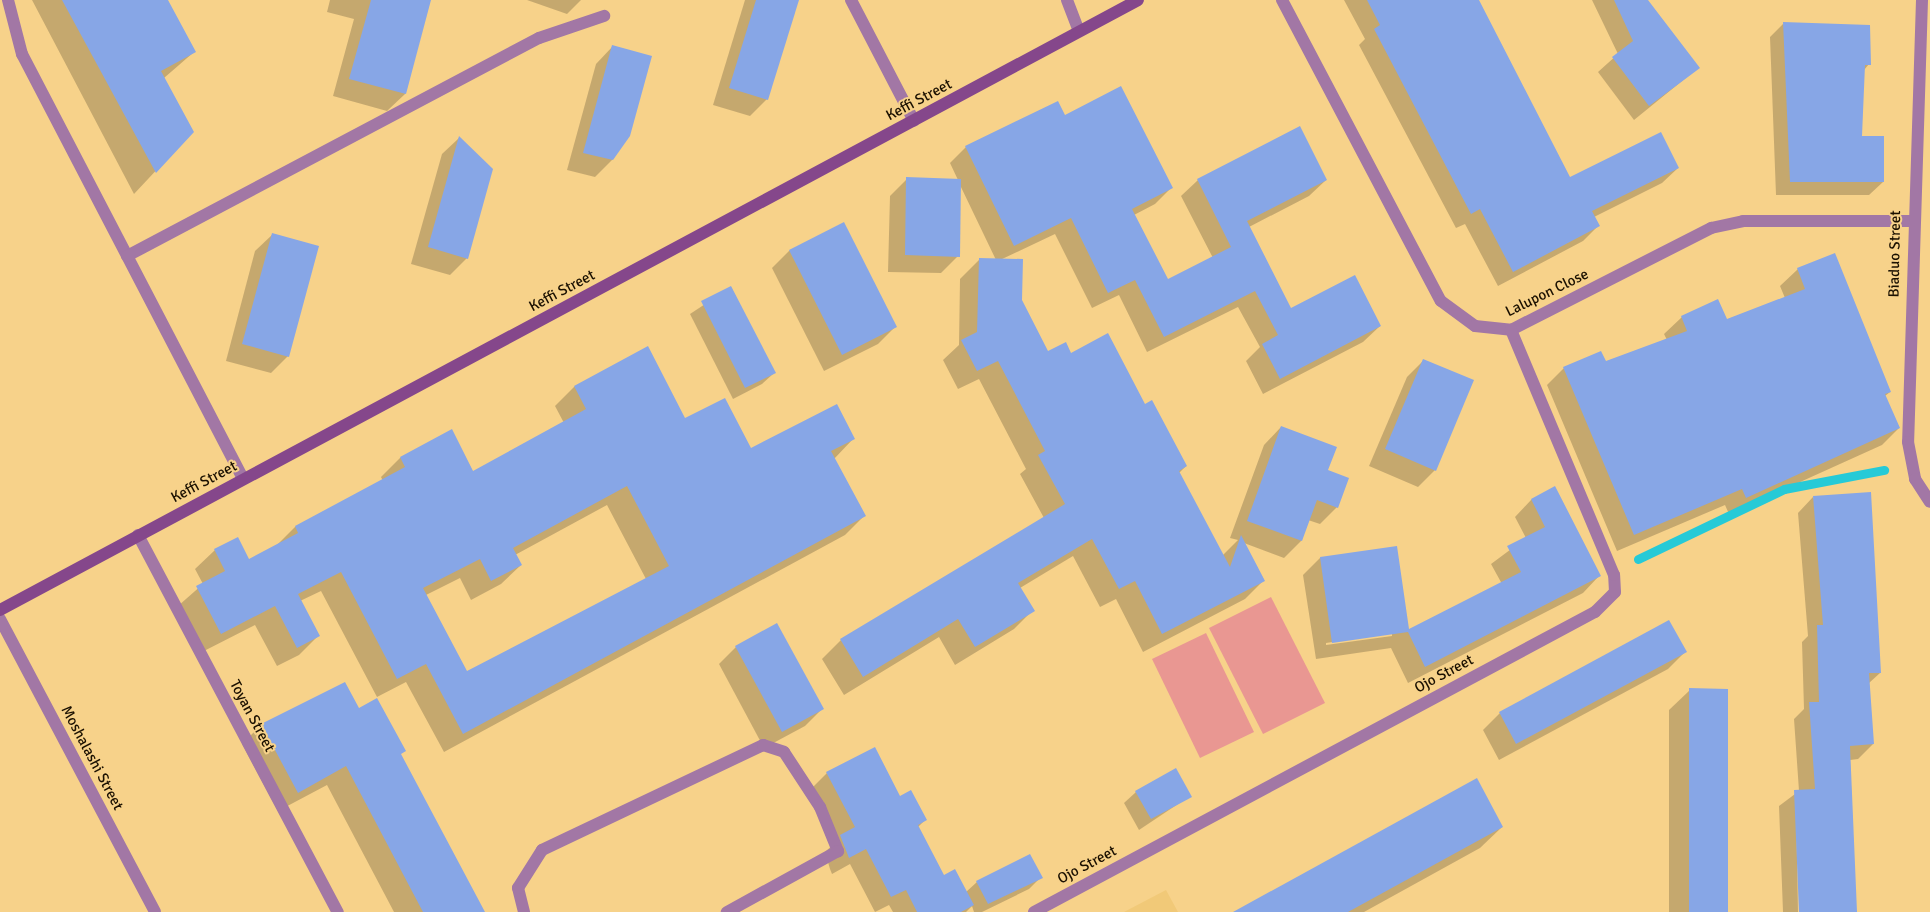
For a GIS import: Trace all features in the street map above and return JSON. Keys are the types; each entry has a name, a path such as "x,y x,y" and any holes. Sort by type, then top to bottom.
{"main road":[{"name":"Keffi Street","path":"0,610 1138,0"}],"street":[{"path":"8,0 22,54 243,479"},
{"path":"851,0 914,121"},
{"path":"1067,0 1080,31"},
{"name":"Lalupon Close","path":"1282,0 1441,301 1476,326 1511,330 1712,228 1744,221 1912,221"},
{"name":"Biaduo Street","path":"1922,0 1912,221 1908,442 1914,479 1930,502"},
{"path":"127,256 539,38 604,16"},
{"name":"Ojo Street","path":"1034,912 1595,612 1615,592 1614,575 1511,330"},
{"name":"Toyan Street","path":"138,535 338,912"},
{"name":"Moshalashi Street","path":"0,619 155,912"},
{"path":"524,912 518,888 542,850 763,745 784,752 820,808 838,851 727,912"}],"shaded area":[{"path":"1271,597 1325,703 1263,734 1209,628"},
{"path":"1206,633 1254,732 1200,758 1152,659"},
{"path":"1166,890 1178,912 1124,912"}],"building":[{"path":"62,0 168,0 196,52 161,71 194,132 156,173"},
{"path":"371,0 431,0 406,94 349,79"},
{"path":"756,0 799,0 768,100 729,88"},
{"path":"1367,0 1479,0 1570,177 1661,132 1679,168 1592,211 1600,226 1513,272 1480,209 1471,214 1374,29 1380,25"},
{"path":"1614,0 1648,0 1700,68 1649,106 1612,57 1633,41"},
{"path":"1783,22 1870,25 1871,65 1865,65 1862,136 1884,136 1884,182 1790,182"},
{"path":"612,45 652,56 630,136 613,160 583,153"},
{"path":"1121,86 1173,188 1132,209 1168,279 1231,247 1197,179 1300,126 1327,180 1247,221 1291,308 1355,275 1381,326 1280,379 1262,344 1278,335 1255,291 1164,337 1135,280 1108,293 1071,218 1014,246 965,146 1058,101 1065,115"},
{"path":"459,136 493,169 468,259 428,247"},
{"path":"906,177 961,179 960,257 905,255"},
{"path":"844,222 897,327 842,355 789,250"},
{"path":"272,233 319,246 289,357 242,344"},
{"path":"1835,253 1891,392 1885,394 1900,428 1746,498 1742,489 1634,535 1563,367 1601,351 1606,361 1687,331 1681,316 1718,299 1727,319 1805,289 1797,268"},
{"path":"979,258 1023,259 1022,300 1048,351 1066,342 1071,353 1108,333 1145,404 1152,400 1187,466 1179,471 1230,567 1241,535 1265,581 1162,634 1135,581 1119,589 1092,539 1018,583 1035,611 975,647 958,619 863,677 840,639 1065,504 1038,455 1045,451 998,361 977,371 961,340 977,332"},
{"path":"731,286 776,373 745,388 701,301"},
{"path":"648,346 685,418 725,398 751,448 837,404 855,439 831,451 866,516 463,734 426,664 397,679 341,572 298,594 320,636 297,648 275,606 221,634 196,586 225,571 214,549 238,537 249,559 298,533 295,526 405,467 400,457 452,429 473,471 586,409 574,386","holes":["627,486 669,566 467,671 423,588 480,559 491,581 522,565 513,548"]},
{"path":"1423,359 1474,380 1436,471 1385,449"},
{"path":"1281,426 1337,447 1328,470 1349,478 1338,508 1317,500 1302,541 1247,521"},
{"path":"1555,486 1601,576 1425,667 1408,632 1332,643 1320,557 1397,546 1409,629 1521,572 1507,546 1545,527 1531,499"},
{"path":"1871,492 1881,673 1869,673 1874,744 1850,746 1857,912 1799,912 1794,790 1815,789 1809,702 1819,702 1817,625 1823,625 1813,496"},
{"path":"1669,620 1687,652 1516,744 1499,712"},
{"path":"777,623 824,709 782,732 735,646"},
{"path":"345,682 359,708 377,698 406,751 401,754 485,912 423,912 346,766 298,793 261,724"},
{"path":"1689,688 1728,689 1728,912 1689,912"},
{"path":"875,747 900,796 911,790 927,820 918,825 944,875 955,869 974,905 961,912 917,912 906,890 891,897 866,849 849,858 840,835 855,827 826,772"},
{"path":"1176,768 1192,797 1151,819 1135,791"},
{"path":"1477,778 1503,827 1348,912 1233,912"},
{"path":"1030,854 1043,878 988,904 976,881"}],"waterway":[{"path":"1638,559 1784,489 1884,470"}]}
